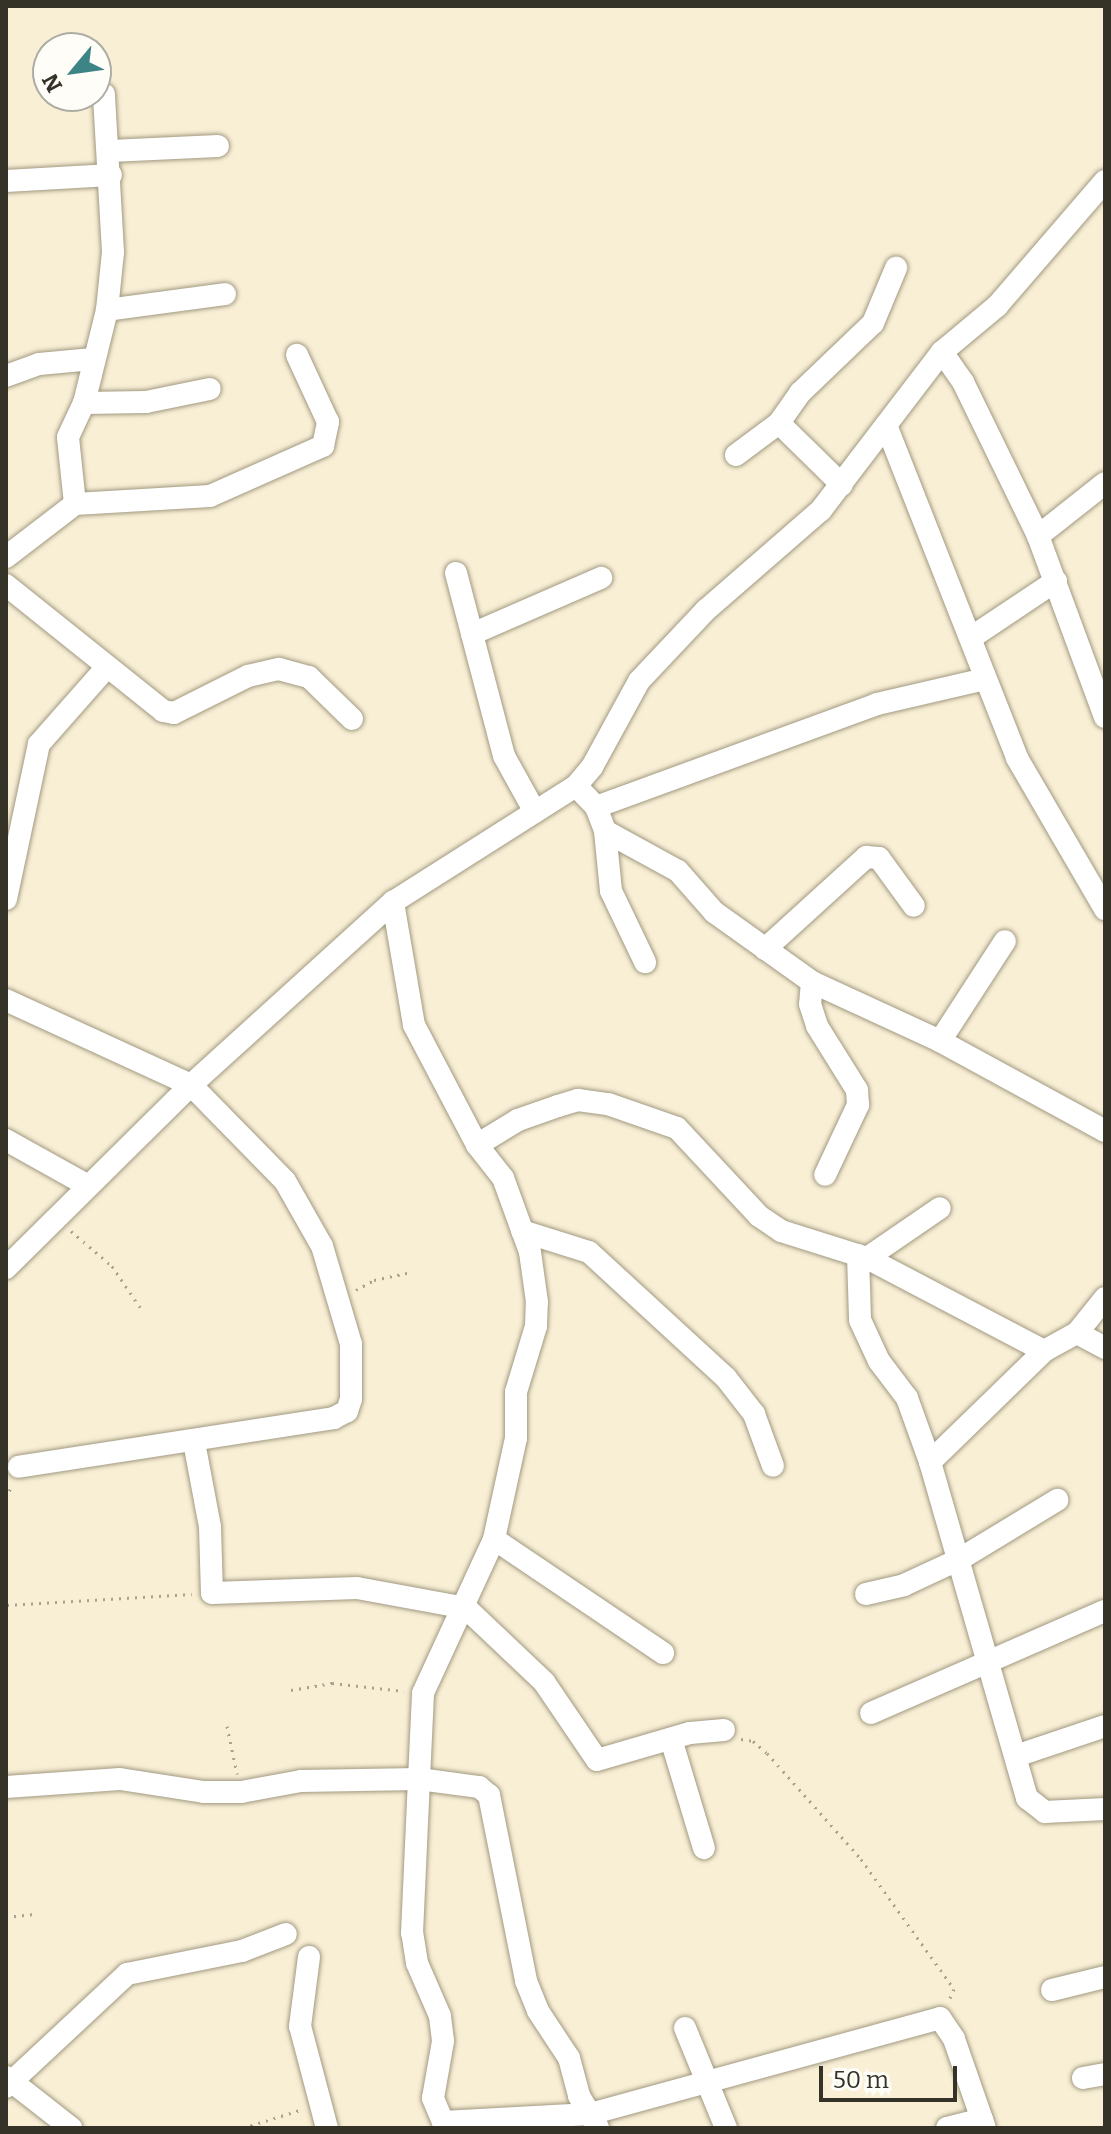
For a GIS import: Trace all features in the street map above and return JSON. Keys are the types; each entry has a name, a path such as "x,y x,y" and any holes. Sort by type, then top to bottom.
{"street":[{"path":"75,504 68,437 84,403 107,310 113,252 106,112"},
{"path":"110,151 218,146"},
{"path":"6,181 111,175"},
{"path":"6,1268 85,1184 393,902 576,786 592,767 639,681 706,610 842,485 942,352 997,306 1105,181"},
{"path":"736,455 779,423 800,393 873,323 896,268"},
{"path":"107,310 225,294"},
{"path":"942,352 963,382 1038,536 1105,717"},
{"path":"6,557 75,504 210,496 323,446 328,422 297,355"},
{"path":"6,376 39,364 93,359"},
{"path":"84,403 146,402 210,389"},
{"path":"779,423 842,485"},
{"path":"886,425 972,637 985,679 1017,758 1105,909"},
{"path":"1038,536 1105,483"},
{"path":"456,573 504,756 535,812"},
{"path":"472,634 601,578"},
{"path":"972,637 1056,581"},
{"path":"6,585 163,711 174,713 248,676 279,669 309,677 352,719"},
{"path":"6,899 39,744 107,667"},
{"path":"596,807 877,704 985,679"},
{"path":"576,786 596,807 605,831 611,891 645,962"},
{"path":"605,831 678,871 714,912 812,982 940,1041 1105,1131"},
{"path":"765,949 866,857 879,858 914,906"},
{"path":"393,902 414,1025 477,1145 503,1178 535,1274 536,1326 516,1392 516,1438 494,1539 466,1608 423,1693 417,1742 419,1779 412,1933 417,1963 440,2016 443,2041 433,2098 441,2125 594,2121 708,2083 940,2018 954,2039 984,2123 947,2128"},
{"path":"940,1041 1005,941"},
{"path":"812,982 810,1004 817,1026 857,1090 858,1105 825,1175"},
{"path":"6,1000 191,1085 285,1181 322,1246 351,1344 347,1411 334,1418 19,1467"},
{"path":"477,1145 518,1120 578,1100 608,1104 677,1128 759,1216 781,1231 863,1256 1044,1351"},
{"path":"6,1140 85,1184"},
{"path":"863,1256 940,1208"},
{"path":"522,1231 589,1252 726,1378 754,1414 773,1466"},
{"path":"863,1256 860,1320 879,1361 907,1398 930,1462 990,1657 1027,1798 1045,1812 1105,1809"},
{"path":"930,1462 1044,1351 1077,1333 1105,1298"},
{"path":"1077,1333 1105,1348"},
{"path":"194,1442 210,1527 212,1593 357,1588 466,1608 544,1682 590,1757 618,1757 671,1739 724,1730"},
{"path":"866,1594 904,1585 960,1559 1057,1500"},
{"path":"494,1539 663,1653"},
{"path":"871,1713 990,1657 1105,1611"},
{"path":"1016,1756 1105,1726"},
{"path":"671,1739 704,1848"},
{"path":"6,1787 120,1779 204,1792 241,1792 301,1781 419,1779 479,1787 489,1795 526,1981 538,2011 569,2058 594,2121"},
{"path":"71,2128 8,2082 127,1974 242,1951 286,1934"},
{"path":"309,1957 300,2026 307,2065 322,2103 327,2128"},
{"path":"1052,1990 1105,1977"},
{"path":"685,2028 726,2128"}],"path":[{"path":"54,1217 112,1266 140,1307"},
{"path":"339,1300 374,1280 408,1273"},
{"path":"7,1605 212,1593"},
{"path":"291,1690 332,1683 423,1693"},
{"path":"227,1726 241,1792"},
{"path":"724,1730 767,1753 861,1859 916,1932 954,1989 940,2018"},
{"path":"6,1917 37,1914"},
{"path":"243,2128 322,2103"}]}
